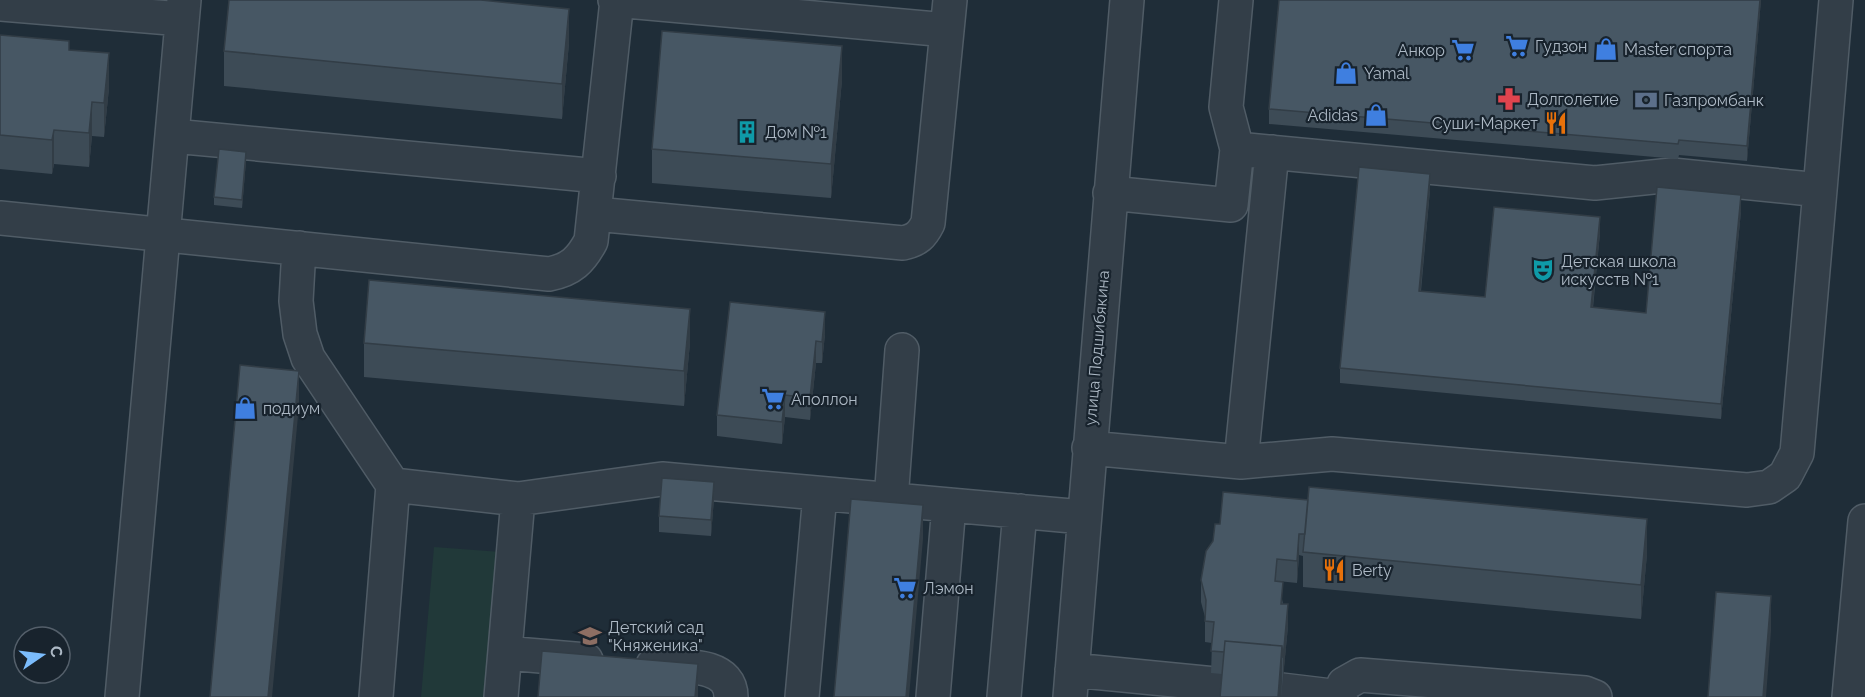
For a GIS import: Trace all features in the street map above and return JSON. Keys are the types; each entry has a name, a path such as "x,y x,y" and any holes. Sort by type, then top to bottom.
{"street":[{"path":"0,218 549,274 573,266 583,256 591,241 596,214 616,0 948,15 928,223 923,234 914,241 903,243 596,214"},
{"name":"улица Подшибякина","path":"1071,684 1127,0"},
{"path":"1231,205 1236,149 1226,108 1236,0"},
{"path":"1089,448 1242,462 1332,454 1676,486 1747,490 1769,487 1785,476 1797,453 1836,0"},
{"path":"0,4 183,10 165,234 122,697"},
{"path":"173,136 599,176"},
{"path":"1236,149 1595,183 1672,175 1820,190"},
{"path":"1242,462 1272,152"},
{"path":"1110,193 1231,205 1262,238"},
{"path":"299,248 296,302 300,334 308,358 393,485 376,697"},
{"path":"891,500 902,351"},
{"path":"393,485 518,499 662,479 1083,517"},
{"path":"802,697 820,494"},
{"path":"501,697 518,499"},
{"path":"933,697 949,505"},
{"path":"1004,697 1020,511"},
{"path":"1849,697 1865,520"},
{"path":"504,653 710,670 720,673 727,681 731,697"},
{"path":"1282,690 1340,697 1344,684 1360,675 1585,693 1594,697"},
{"path":"1071,684 1225,685"}],"green space":[{"path":"434,547 501,552 489,697 421,697"}],"building":[{"path":"229,0 481,0 569,9 562,84 224,51"},
{"name":"Гудзон","path":"1279,0 1760,0 1747,146 1679,140 1678,144 1269,109"},
{"name":"Дом №1","path":"662,31 842,46 831,164 652,149"},
{"path":"0,35 69,41 69,50 109,53 104,103 92,102 89,133 54,130 52,140 0,135"},
{"path":"219,149 246,152 242,200 214,197"},
{"name":"Детская школа искусств №1","path":"1359,167 1430,174 1419,291 1485,297 1494,207 1600,217 1591,307 1646,313 1657,187 1741,195 1721,404 1340,368"},
{"path":"369,280 690,309 684,371 364,343"},
{"path":"730,302 825,312 822,342 816,341 810,398 785,395 782,422 717,415"},
{"path":"240,365 299,371 268,697 210,697"},
{"path":"662,478 714,482 711,520 659,516"},
{"path":"1309,487 1647,519 1641,585 1303,552"},
{"path":"1223,492 1308,500 1305,534 1299,534 1297,561 1277,559 1275,581 1283,582 1281,604 1288,604 1283,658 1282,646 1225,641 1224,652 1211,651 1214,622 1205,621 1206,600 1201,580 1206,551 1213,541 1215,524 1220,524"},
{"path":"851,499 923,505 906,697 834,697"},
{"path":"1716,592 1771,596 1763,697 1708,697"},
{"path":"1225,641 1282,646 1278,697 1220,697"},
{"path":"542,651 698,664 695,697 538,697"}],"place":[{"name":"Гудзон","path":"1517,46"},
{"name":"Master спорта","path":"1606,49"},
{"name":"Анкор","path":"1463,50"},
{"name":"Yamal","path":"1346,73"},
{"name":"Долголетие","path":"1509,99"},
{"name":"Газпромбанк","path":"1646,100"},
{"name":"Adidas","path":"1376,115"},
{"name":"Суши-Маркет","path":"1556,123"},
{"name":"Дом №1","path":"747,132"},
{"name":"Детская школа искусств №1","path":"1543,270"},
{"name":"Аполлон","path":"773,399"},
{"name":"подиум","path":"245,408"},
{"name":"Berty","path":"1334,570"},
{"name":"Лэмон","path":"905,588"},
{"name":"Детский сад \"Княженика\"","path":"590,636"}]}
